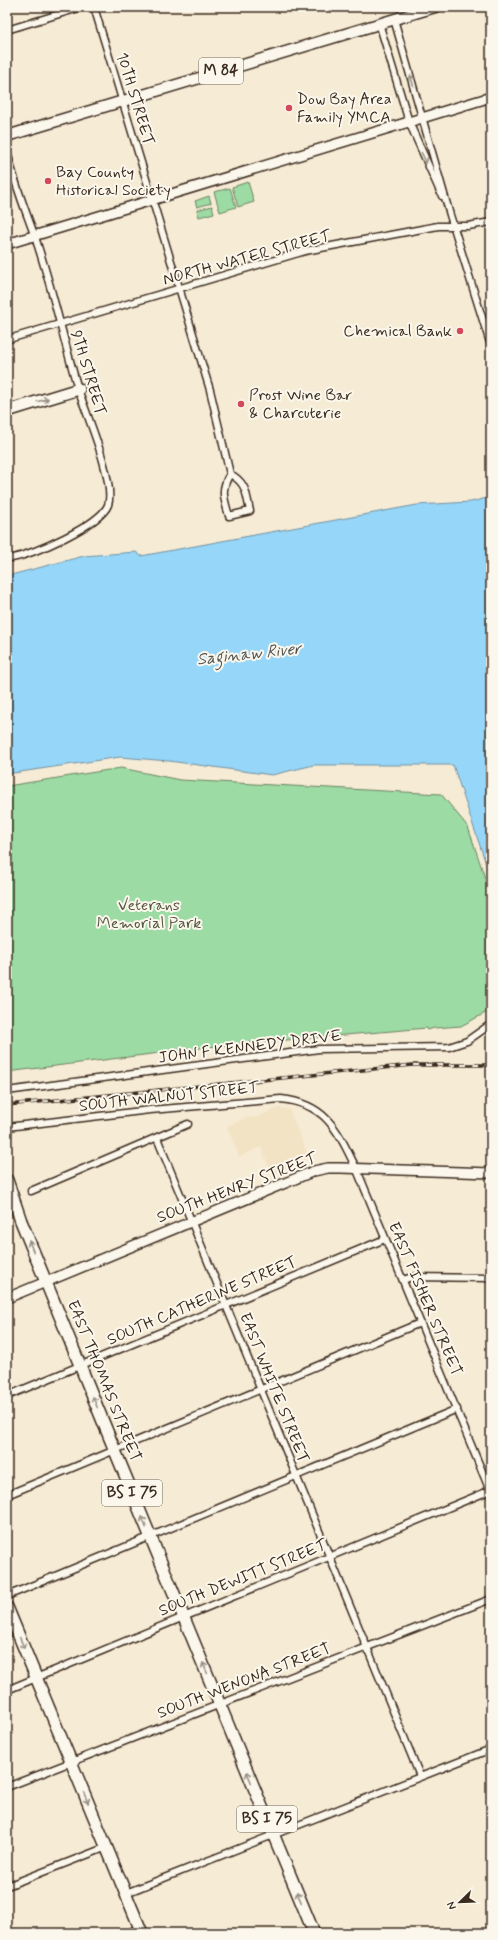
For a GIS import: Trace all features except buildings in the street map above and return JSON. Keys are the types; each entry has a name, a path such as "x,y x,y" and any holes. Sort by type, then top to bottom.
{"highway":[{"path":"7,412 79,389"},
{"name":"EAST THOMAS STREET","path":"7,1180 21,1221 220,1704"},
{"path":"7,1607 141,1931"},
{"name":"BS I 75","path":"220,1704 314,1933"}],"main road":[{"name":"M 84","path":"7,136 435,7"}],"street":[{"path":"7,30 82,7"},
{"name":"10TH STREET","path":"94,7 210,390 230,474"},
{"path":"394,19 450,215"},
{"path":"379,23 409,122 454,226 491,346"},
{"path":"7,244 491,97"},
{"name":"9TH STREET","path":"7,150 79,389 110,486 108,505 100,516 81,529 40,550 20,557 12,558"},
{"name":"NORTH WATER STREET","path":"9,339 179,290 305,251 438,226 468,226 491,222"},
{"path":"230,474 239,479 244,486 250,511 229,516 223,492 224,482 230,474"},
{"name":"JOHN F KENNEDY DRIVE","path":"7,1090 319,1049 449,1047 466,1041 491,1024"},
{"name":"SOUTH WALNUT STREET","path":"7,1127 150,1110 281,1099 309,1105 328,1119"},
{"name":"EAST FISHER STREET","path":"328,1119 340,1135 357,1170 491,1491"},
{"path":"31,1190 188,1124"},
{"name":"EAST WHITE STREET","path":"157,1138 420,1776"},
{"name":"SOUTH HENRY STREET","path":"7,1298 314,1171 328,1168 491,1173"},
{"name":"SOUTH CATHERINE STREET","path":"7,1396 386,1239"},
{"path":"403,1280 412,1277 491,1278"},
{"path":"7,1495 420,1323"},
{"path":"7,1596 457,1410"},
{"name":"SOUTH DEWITT STREET","path":"7,1690 491,1491"},
{"name":"SOUTH WENONA STREET","path":"7,1787 491,1599"},
{"path":"126,1893 491,1749"},
{"path":"7,1886 107,1847"},
{"path":"128,1933 141,1931"}],"shaded area":[{"path":"278,1108 289,1109 309,1158 272,1174 261,1147 239,1157 227,1126 245,1118 257,1117"}],"green space":[{"path":"248,182 254,202 238,207 232,187"},
{"path":"230,188 236,207 220,212 214,192"},
{"path":"209,196 211,203 197,207 195,201"},
{"path":"212,206 214,213 199,217 197,210"},
{"name":"Veterans Memorial Park","path":"121,768 180,780 441,794 468,827 491,896 491,1010 461,1026 434,1028 428,1030 427,1028 216,1046 7,1072 7,786"}],"water":[{"name":"Saginaw River","path":"491,497 491,879 453,765 314,765 272,775 169,761 120,757 7,774 7,576 84,556 136,552 141,556 417,505 471,502"}],"railway":[{"path":"7,1105 413,1065 491,1065"}],"place":[{"name":"Dow Bay Area Family YMCA","path":"289,108"},
{"name":"Bay County Historical Society","path":"48,181"},
{"name":"Chemical Bank","path":"460,331"},
{"name":"Prost Wine Bar & Charcuterie","path":"241,404"}]}
